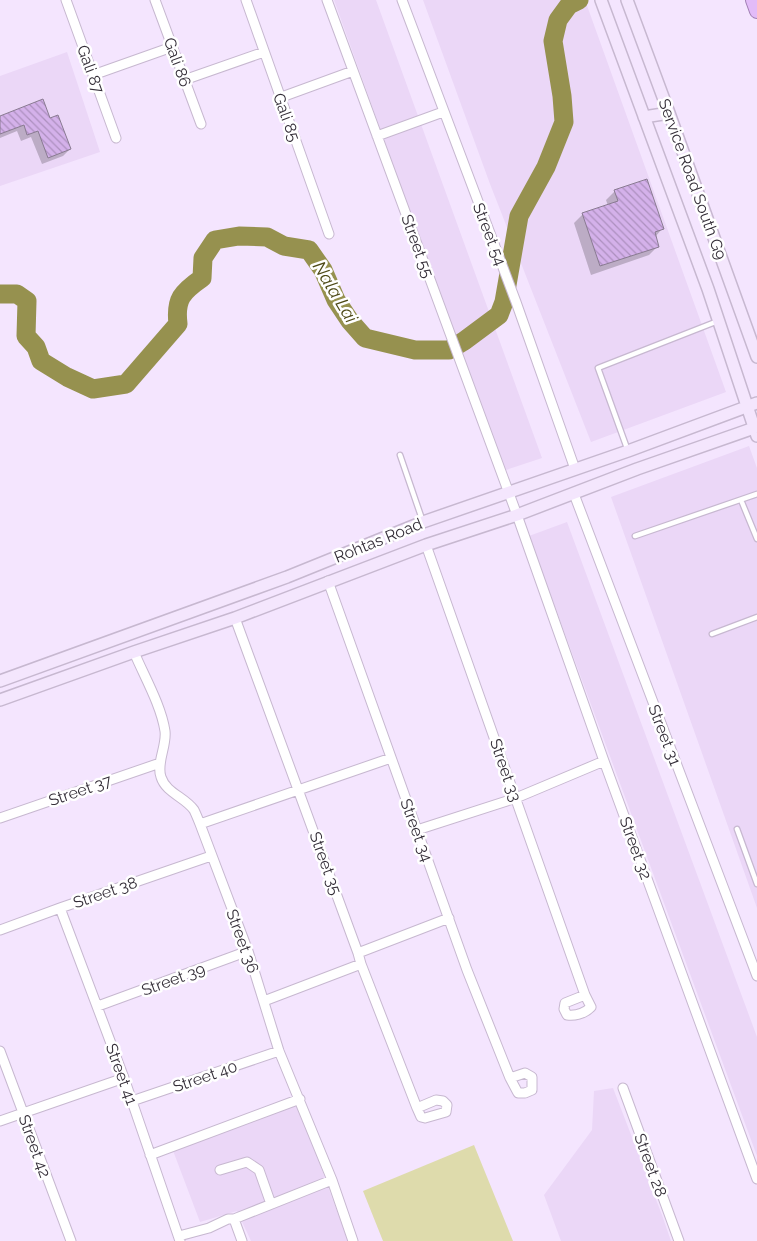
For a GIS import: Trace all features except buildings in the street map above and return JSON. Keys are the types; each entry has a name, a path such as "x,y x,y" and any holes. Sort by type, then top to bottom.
{"highway":[{"path":"753,0 757,11"}],"main road":[{"name":"Service Road South G9","path":"601,0 719,321 753,405 756,430"},
{"name":"Service Road South G9","path":"627,0 670,112 756,353"},
{"path":"644,117 670,112"},
{"name":"Rohtas Road","path":"0,681 287,577 423,522 753,405"},
{"name":"Rohtas Road","path":"0,700 235,618 426,545 517,515 637,469 756,430"},
{"path":"630,450 637,469"}],"street":[{"name":"Gali 87","path":"66,0 116,138"},
{"name":"Gali 86","path":"155,0 201,124"},
{"name":"Gali 85","path":"246,0 279,98 329,234"},
{"name":"Street 55","path":"327,0 517,515"},
{"name":"Street 54","path":"402,0 516,302 575,469"},
{"path":"92,75 172,47"},
{"path":"184,80 264,52"},
{"path":"279,98 353,71"},
{"path":"377,136 443,112"},
{"name":"Street 31","path":"574,494 757,976"},
{"name":"Street 32","path":"517,515 604,761 757,1179"},
{"name":"Street 33","path":"426,545 585,994"},
{"name":"Street 34","path":"328,582 467,970 510,1078"},
{"name":"Street 35","path":"235,618 361,964 417,1108"},
{"name":"Street 36","path":"134,652 160,714 165,733 164,752 160,763 161,777 167,787 193,809 200,824 248,951 279,1051 332,1180 353,1241"},
{"path":"200,824 391,758"},
{"path":"417,830 516,798 604,761"},
{"name":"Street 37","path":"0,818 160,763"},
{"name":"Street 38","path":"0,930 211,856"},
{"name":"Street 41","path":"60,908 124,1078 179,1239"},
{"path":"358,953 449,918"},
{"name":"Street 39","path":"98,1006 248,951"},
{"path":"264,1001 361,964"},
{"name":"Street 42","path":"0,1051 71,1241"},
{"name":"Street 40","path":"132,1101 279,1051"},
{"path":"0,1121 124,1078"},
{"name":"Street 28","path":"623,1088 680,1241"},
{"path":"150,1155 300,1099"},
{"path":"220,1170 247,1162 259,1170 271,1204"},
{"path":"179,1239 332,1180"},
{"path":"234,1219 242,1241"}],"lane":[{"path":"630,450 598,368 719,321"},
{"path":"400,455 423,522"},
{"path":"635,536 757,494"},
{"path":"741,500 757,539"},
{"path":"712,634 757,617"},
{"path":"737,829 757,884"}],"shaded area":[{"path":"334,0 376,0 542,458 503,471"},
{"path":"423,0 585,0 726,392 591,442 490,184"},
{"path":"67,52 100,152 0,186 0,76"},
{"path":"749,446 757,468 757,908 611,497"},
{"path":"567,522 757,1037 757,1156 529,536"},
{"path":"613,1088 671,1241 561,1241 544,1195 592,1130 594,1091"},
{"path":"298,1105 348,1241 251,1241 237,1211 200,1222 172,1148"},
{"path":"474,1145 513,1241 383,1241 363,1191"}],"waterway":[{"name":"Nala Lai","path":"0,294 17,294 27,301 26,336 36,347 41,361 67,377 93,389 126,384 178,324 177,315 181,297 202,278 203,258 215,240 239,236 267,237 284,246 309,250 323,270 336,300 350,321 365,338 415,350 449,350 499,315 504,302 519,216 546,167 564,122 562,96 553,41 558,20 569,5 579,0"}]}
